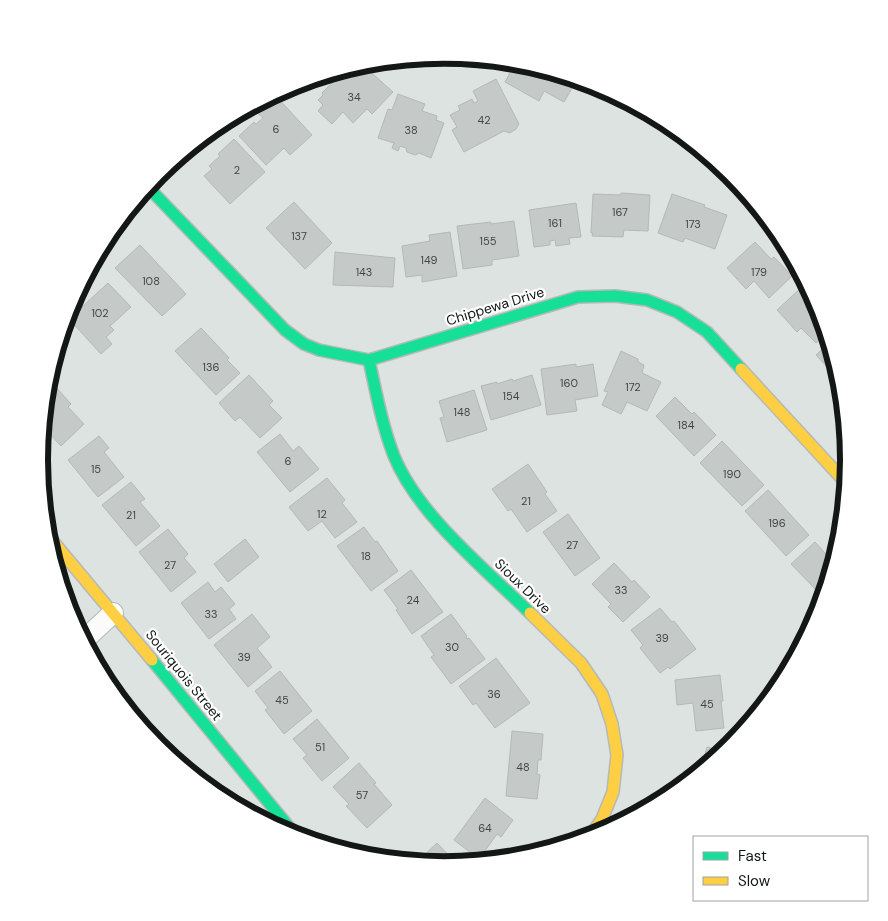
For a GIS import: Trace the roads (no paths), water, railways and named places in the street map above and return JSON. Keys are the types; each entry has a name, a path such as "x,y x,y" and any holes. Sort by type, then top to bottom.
{"street":[{"name":"Chippewa Drive","path":"153,192 285,330 304,344 348,357 369,360 578,297 604,294 631,296 651,301 691,319 707,332 840,476"},
{"name":"Sioux Drive","path":"369,360 380,410 394,456 413,491 439,524 581,663 602,694 612,724 617,754 613,792 597,827"},
{"name":"Souriquois Street","path":"57,546 287,825"},
{"path":"88,636 114,613"}]}
